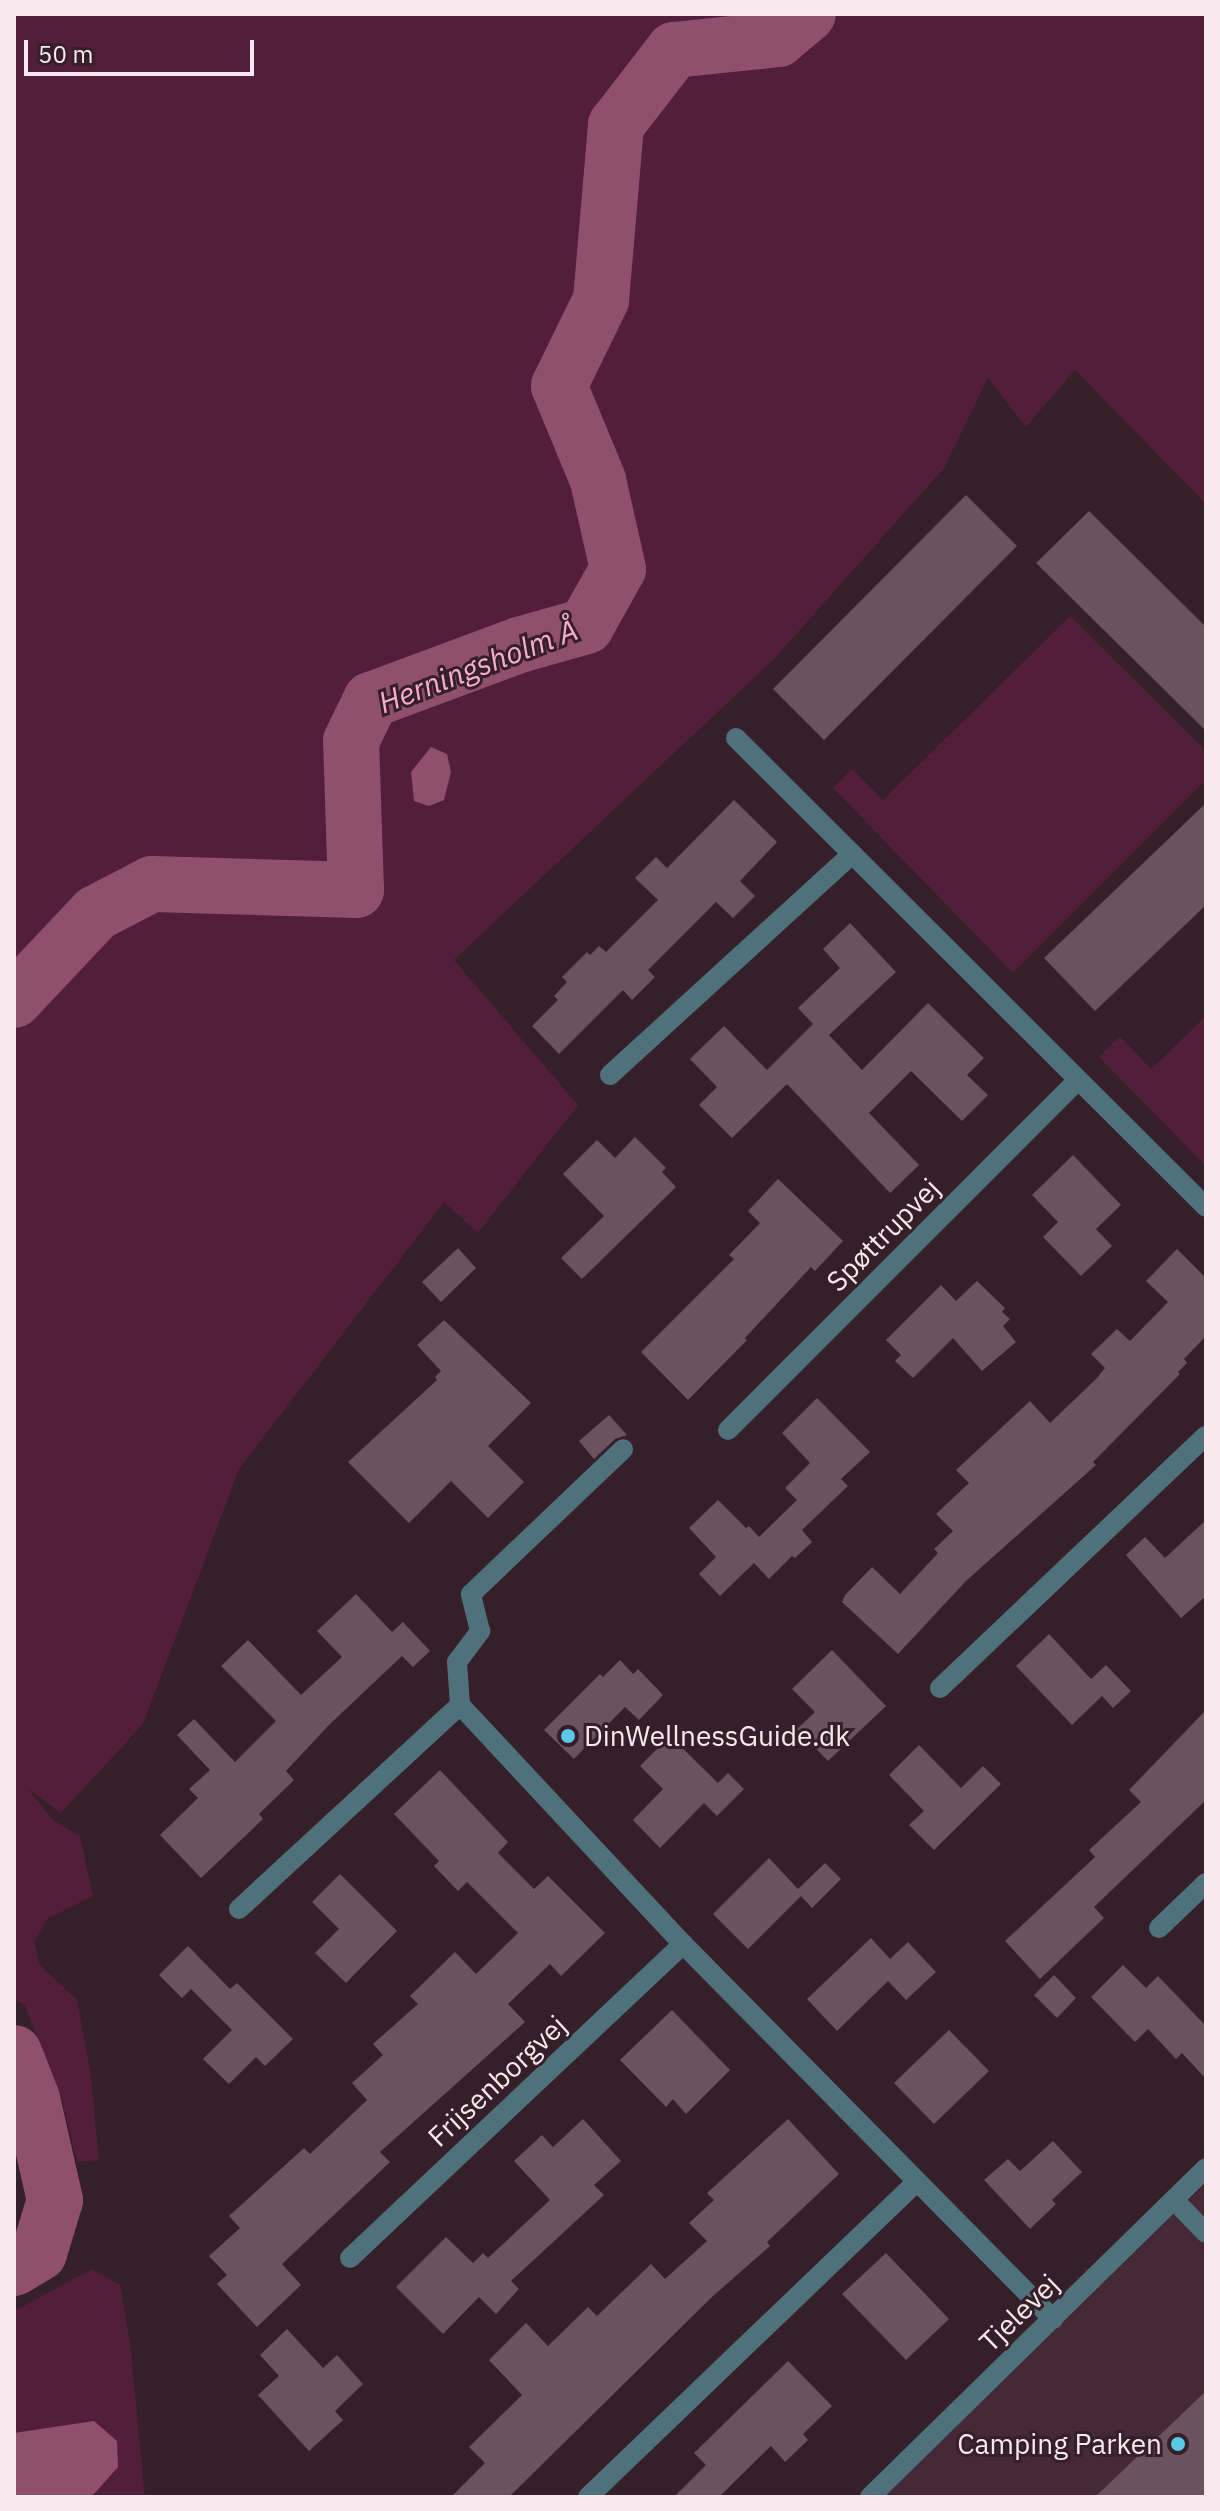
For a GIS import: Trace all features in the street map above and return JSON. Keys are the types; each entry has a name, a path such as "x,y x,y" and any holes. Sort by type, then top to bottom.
{"street":[{"path":"736,738 1206,1207"},
{"path":"610,1075 852,854"},
{"name":"Spøttrupvej","path":"728,1430 1078,1080"},
{"path":"940,1688 1206,1436"},
{"path":"623,1449 471,1594 480,1631 457,1662 460,1705 683,1944 1053,2319"},
{"path":"239,1909 460,1705"},
{"path":"1159,1928 1206,1883"},
{"name":"Frijsenborgvej","path":"350,2258 683,1944"},
{"name":"Tjelevej","path":"870,2497 1174,2200 1203,2176"},
{"path":"588,2497 917,2181"},
{"path":"1174,2200 1206,2233"}],"shaded area":[{"path":"14,14 1206,14 1206,504 1075,370 1026,427 988,378 944,468 774,659 454,960 578,1105 478,1233 444,1202 239,1469 143,1724 61,1813 28,1789 53,1820 80,1836 93,1896 47,1919 34,1942 40,1965 77,2000 91,2077 99,2160 77,2162 63,2104 25,2006 14,1998"},
{"path":"1070,616 1206,751 1206,780 1013,973 833,788 852,769 883,800"},
{"path":"431,747 447,754 451,772 444,800 429,806 414,801 411,772"},
{"path":"1206,1016 1206,1166 1099,1057 1120,1036 1151,1069"},
{"path":"1206,2184 1206,2497 884,2497 1163,2225"},
{"path":"92,2269 120,2285 130,2343 145,2497 88,2497 94,2494 20,2433 14,2433 14,2311"},
{"path":"94,2421 117,2441 118,2467 94,2494 88,2497 14,2497 14,2433"}],"building":[{"path":"966,495 1017,546 824,740 773,689"},
{"path":"1089,511 1206,627 1206,731 1036,563"},
{"path":"734,800 777,842 740,881 755,896 733,918 716,902 648,970 655,977 632,1000 623,990 559,1054 532,1026 558,1000 554,996 567,982 562,977 587,952 590,955 599,946 606,952 658,900 635,878 656,857 667,868"},
{"path":"1206,803 1206,905 1095,1011 1044,958"},
{"path":"850,923 896,972 829,1035 862,1070 928,1003 984,1058 967,1075 988,1095 962,1121 911,1071 869,1113 919,1165 890,1193 787,1084 732,1138 699,1105 717,1087 690,1059 724,1026 767,1070 813,1024 798,1008 840,968 823,949"},
{"path":"635,1137 666,1168 662,1172 676,1187 582,1279 561,1258 604,1216 563,1174 597,1140 615,1158"},
{"path":"1073,1155 1121,1205 1096,1229 1112,1246 1081,1276 1043,1237 1058,1222 1032,1195"},
{"path":"778,1179 843,1241 815,1271 811,1267 745,1338 747,1340 688,1400 641,1352 734,1259 729,1255 760,1223 748,1211"},
{"path":"458,1248 476,1268 441,1302 422,1282"},
{"path":"1177,1249 1206,1278 1206,1336 1184,1359 1187,1363 1178,1372 1180,1374 1093,1462 1096,1465 966,1581 898,1654 842,1602 845,1595 872,1567 900,1594 938,1553 934,1549 953,1531 936,1514 969,1483 956,1470 1030,1401 1050,1423 1096,1379 1105,1368 1091,1354 1117,1329 1130,1341 1168,1302 1146,1281"},
{"path":"977,1281 1005,1308 1002,1312 1010,1319 1003,1326 1016,1342 982,1371 953,1338 913,1378 895,1361 901,1355 886,1340 941,1285 956,1301"},
{"path":"444,1320 531,1403 488,1446 524,1482 488,1518 451,1481 409,1523 348,1462 437,1380 435,1377 441,1371 417,1345"},
{"path":"817,1398 870,1452 841,1479 848,1486 802,1530 812,1542 795,1558 792,1556 769,1579 754,1563 720,1596 699,1574 716,1557 689,1528 718,1500 759,1537 797,1500 785,1488 810,1463 782,1433"},
{"path":"609,1415 627,1435 615,1439 594,1459 579,1441"},
{"path":"1206,1520 1206,1596 1181,1618 1126,1555 1145,1537 1165,1558"},
{"path":"356,1594 392,1632 403,1622 430,1651 413,1667 402,1656 330,1724 286,1771 294,1780 259,1814 263,1819 201,1878 160,1835 198,1798 189,1789 210,1770 177,1735 194,1719 235,1762 276,1721 221,1666 248,1640 301,1695 342,1657 317,1631"},
{"path":"1049,1634 1091,1679 1106,1665 1131,1691 1113,1708 1102,1696 1072,1725 1016,1666"},
{"path":"832,1650 886,1706 828,1761 797,1729 815,1712 792,1689"},
{"path":"620,1660 633,1674 638,1669 663,1695 639,1720 625,1707 574,1759 544,1730 600,1674 603,1677"},
{"path":"1206,1710 1206,1800 1094,1907 1104,1918 1040,1979 1005,1941 1095,1857 1089,1850 1141,1802 1129,1790"},
{"path":"670,1736 718,1783 728,1773 744,1789 717,1816 704,1803 660,1848 633,1820 663,1789 640,1766"},
{"path":"919,1745 961,1788 983,1766 1001,1784 934,1850 909,1825 924,1811 889,1775"},
{"path":"440,1770 508,1842 498,1853 534,1889 548,1876 605,1933 561,1976 550,1964 508,2004 525,2022 380,2152 390,2162 282,2264 301,2285 257,2327 217,2284 227,2275 209,2256 240,2228 229,2216 304,2148 310,2154 367,2100 352,2083 383,2055 373,2044 418,2004 410,1996 455,1952 476,1974 518,1933 467,1882 458,1891 434,1866 439,1861 394,1814"},
{"path":"769,1858 798,1889 825,1863 841,1879 812,1908 801,1896 748,1949 713,1914"},
{"path":"340,1874 397,1931 346,1983 315,1953 339,1929 312,1902"},
{"path":"871,1938 890,1959 908,1942 936,1972 906,2000 888,1981 837,2031 807,1999"},
{"path":"188,1946 230,1989 237,1983 293,2039 265,2066 256,2057 229,2084 203,2059 232,2030 191,1989 182,1998 159,1975"},
{"path":"1123,1965 1146,1988 1158,1976 1206,2026 1206,2079 1182,2053 1176,2059 1148,2029 1135,2042 1091,1997"},
{"path":"1054,1975 1076,1998 1057,2018 1034,1995"},
{"path":"672,2010 730,2070 686,2114 673,2099 666,2107 620,2060"},
{"path":"949,2030 989,2071 934,2124 894,2083"},
{"path":"583,2119 621,2161 594,2185 604,2195 511,2281 519,2289 496,2314 479,2297 443,2334 396,2287 446,2237 473,2263 483,2253 488,2258 550,2200 514,2161 542,2135 553,2147"},
{"path":"788,2119 839,2174 767,2242 770,2246 713,2296 509,2497 451,2497 485,2463 469,2447 522,2395 489,2360 526,2323 548,2346 588,2307 597,2316 651,2264 665,2279 707,2241 689,2223 714,2200 707,2193"},
{"path":"1053,2141 1082,2172 1052,2200 1056,2204 1030,2229 984,2180 1008,2159 1020,2171"},
{"path":"886,2253 949,2319 906,2360 842,2294"},
{"path":"287,2329 323,2368 337,2355 363,2384 335,2411 343,2420 309,2451 258,2395 279,2376 260,2355"},
{"path":"788,2361 832,2406 803,2434 808,2440 785,2462 771,2446 719,2497 674,2497 706,2465 694,2453"},
{"name":"Camping Parken","path":"1206,2391 1206,2497 1095,2497"}],"waterway":[{"name":"Herningsholm Å","path":"14,1000 96,913 152,884 356,890 351,741 371,700 519,645 586,626 618,569 598,480 559,386 601,300 616,125 674,50 778,39 808,14"},
{"name":"Herningsholm Å","path":"14,2053 32,2099 55,2200 39,2253 14,2268"}],"place":[{"name":"DinWellnessGuide.dk","path":"568,1736"},
{"name":"Camping Parken","path":"1178,2444"}]}
